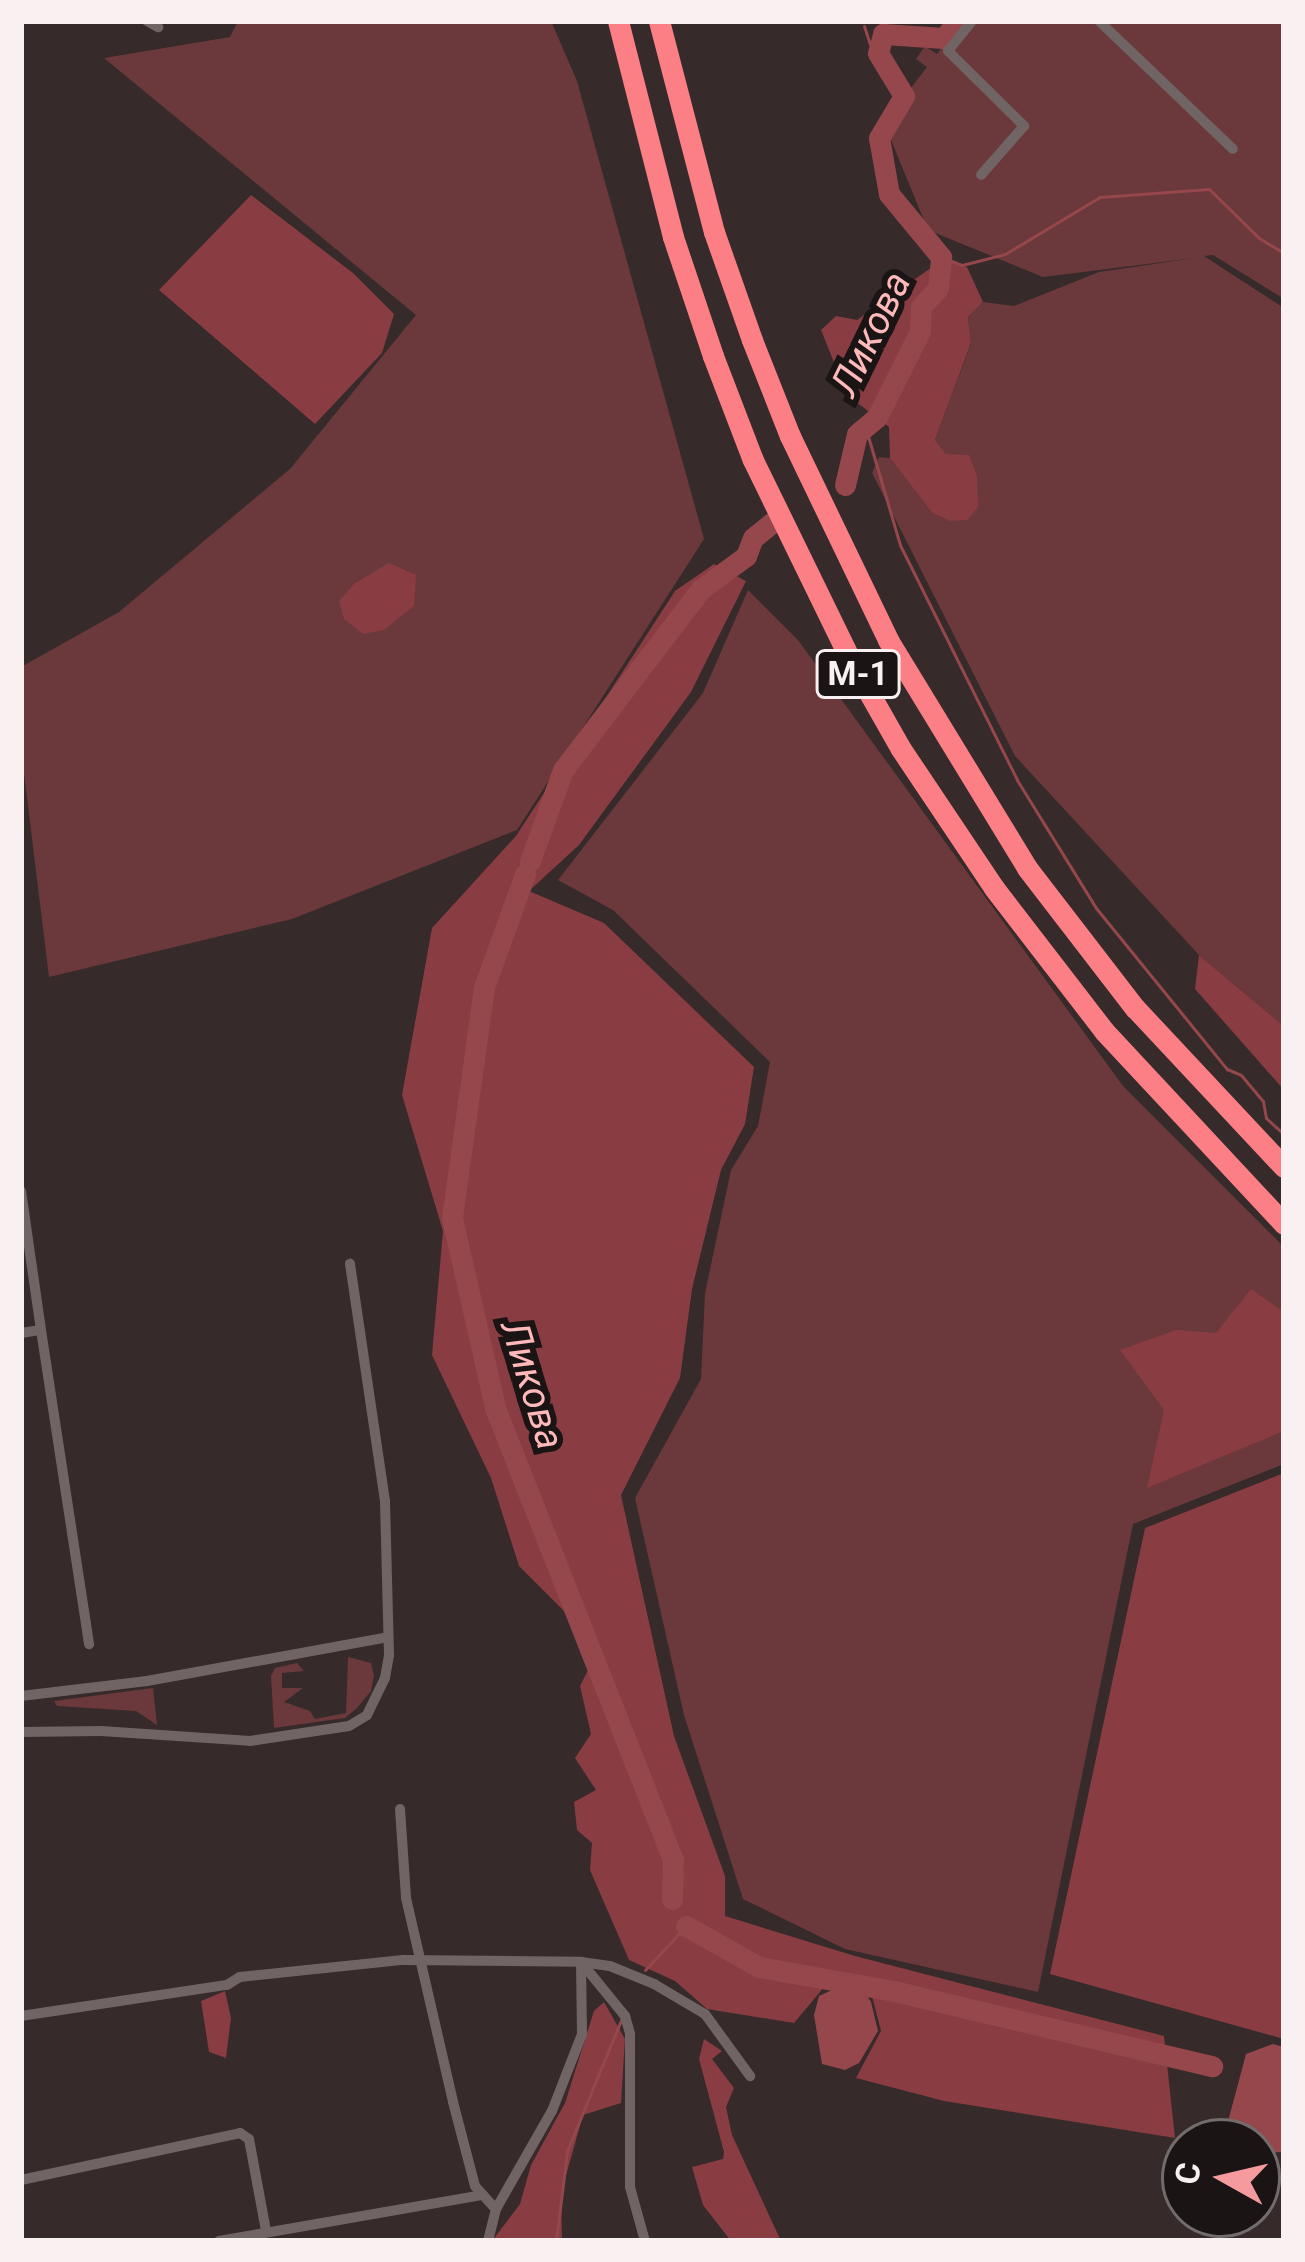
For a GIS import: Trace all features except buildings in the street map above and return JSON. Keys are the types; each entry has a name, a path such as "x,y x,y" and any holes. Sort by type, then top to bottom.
{"highway":[{"name":"М-1","path":"618,21 673,237 713,356 753,460 850,661 901,749 1008,906 1104,1031 1284,1224"},
{"name":"М-1","path":"659,21 714,232 752,340 790,436 888,640 1028,868 1135,1008 1284,1167"}],"street":[{"path":"973,21 948,51 1024,126 981,175"},
{"path":"1099,21 1233,149"},
{"path":"21,1191 89,1644"},
{"path":"21,1732 101,1731 203,1742 349,1726 367,1715 379,1694 388,1637 385,1501 350,1264"},
{"path":"21,1333 41,1330"},
{"path":"21,1696 146,1681 388,1637"},
{"path":"400,1809 406,1898 424,1960 453,2102 476,2186 496,2209"},
{"path":"21,2016 227,1985 240,1977 424,1960 581,1962 610,1966 654,1984 705,2014 750,2076"},
{"path":"488,2241 496,2209 552,2111 582,2034 581,1962"},
{"path":"581,1962 625,2016 630,2034 630,2187 645,2241"},
{"path":"21,2180 240,2133 249,2139 266,2231"},
{"path":"219,2241 484,2195"}],"shaded area":[{"path":"238,21 551,21 577,81 704,539 517,830 292,919 49,977 21,749 21,667 119,612 290,469 416,315 104,58 230,37"},
{"path":"962,21 1284,21 1284,299 1213,255 1204,256 1284,308 1284,1026 1199,955 1015,756 872,473 879,457 890,458 932,513 977,475 969,456 946,454 935,440 971,344 968,317 983,302 1014,306 1099,272 1195,258 1043,277 928,230 884,123 927,67 916,59 925,46 937,54"},
{"path":"251,195 353,273 394,314 382,353 315,424 159,290"},
{"path":"935,265 967,267 983,302 968,317 971,343 935,440 946,454 969,455 977,475 978,507 967,520 951,521 932,513 890,458 889,427 847,395 821,330 836,316 857,320"},
{"path":"389,563 416,575 414,606 384,630 363,634 344,619 339,601 354,584"},
{"path":"714,564 746,581 691,692 579,845 529,891 604,923 754,1067 745,1124 721,1170 692,1289 680,1378 621,1495 674,1736 725,1876 725,1916 855,1956 1164,2036 1173,2118 1161,2118 1161,2136 944,2101 856,2078 881,2031 872,1996 855,1976 825,1986 794,2023 707,2009 675,1981 629,1960 590,1870 592,1843 577,1830 574,1802 596,1790 575,1758 591,1734 580,1686 591,1664 585,1632 519,1566 491,1478 432,1355 443,1231 402,1095 432,928 516,836 675,591"},
{"path":"748,590 798,640 1123,1086 1284,1247 1284,1464 1133,1524 1038,1992 845,1949 743,1899 684,1715 635,1498 701,1379 705,1293 731,1170 758,1126 770,1062 613,910 558,880 703,693"},
{"path":"1199,955 1284,1026 1284,1090 1195,989"},
{"path":"1251,1289 1284,1312 1284,1431 1147,1488 1164,1410 1120,1350 1176,1330 1216,1333"},
{"path":"1284,1473 1284,2039 1050,1974 1145,1528"},
{"path":"348,1657 371,1663 374,1675 371,1691 357,1708 345,1718 274,1728 271,1676 275,1668 297,1663 304,1671 282,1673 282,1688 303,1688 284,1702 310,1711 315,1719 346,1713"},
{"path":"153,1688 157,1725 136,1711 57,1706 54,1701"},
{"path":"856,1979 871,2002 878,2031 859,2063 845,2070 822,2064 814,2015 819,1996"},
{"path":"225,1991 231,2018 226,2058 209,2052 201,2001"},
{"path":"604,2002 625,2039 621,2103 583,2115 561,2193 562,2241 492,2241 520,2204 531,2165 565,2103 594,2011"},
{"path":"704,2039 722,2051 712,2059 734,2088 726,2107 732,2135 781,2241 731,2241 703,2205 692,2167 723,2159 724,2152 699,2059"},
{"path":"1273,2044 1284,2047 1284,2152 1281,2118 1229,2118 1246,2054"}],"waterway":[{"name":"Ликова","path":"845,485 857,434 877,417 920,331 921,307 938,288 941,257 889,194 879,138 904,96 878,53 883,34 944,38 954,25"},
{"path":"864,26 870,44 880,45"},
{"path":"941,257 962,265 1005,254 1100,197 1209,189 1259,238 1284,253"},
{"path":"865,426 900,545 1017,780 1096,908 1227,1069 1241,1075 1263,1101 1266,1118 1284,1134"},
{"name":"Ликова","path":"530,861 563,770 701,589 746,556 753,538 774,521"},
{"name":"Ликова","path":"525,874 484,987 452,1218 495,1408 673,1859 672,1899"},
{"path":"645,1970 686,1926"},
{"name":"Ликова","path":"686,1926 759,1967 894,1991 1212,2066"},
{"path":"556,2241 567,2151 621,2020"}]}
